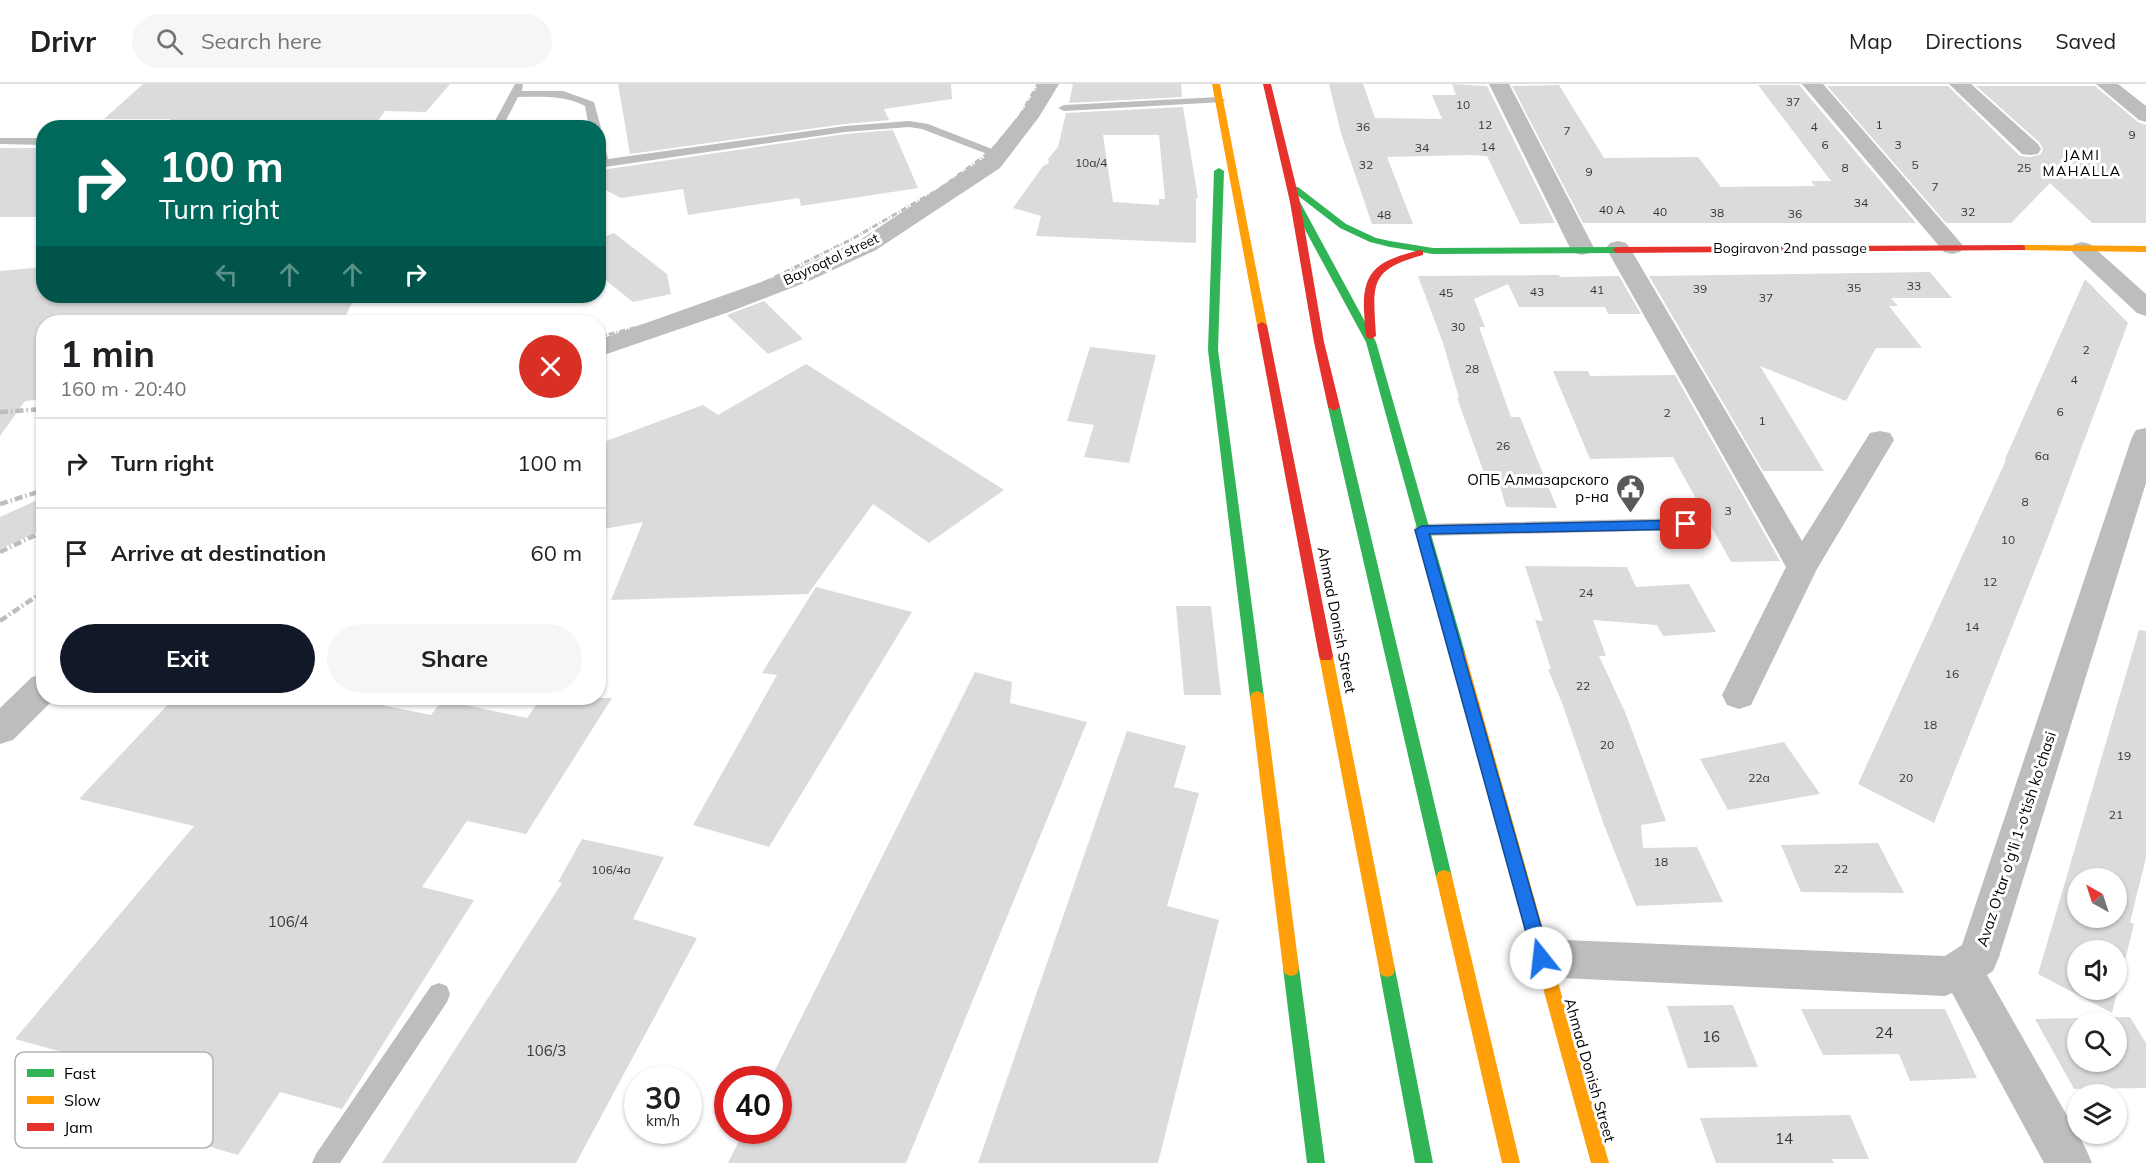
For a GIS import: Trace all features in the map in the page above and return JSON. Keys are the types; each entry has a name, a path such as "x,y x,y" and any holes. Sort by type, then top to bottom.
{"main road":[{"name":"Ahmad Donish Street","path":"1216,84 1268,343 1424,1163"},
{"name":"Ahmad Donish Street","path":"1267,84 1295,202 1319,342 1511,1163"},
{"path":"1219,100 1218,245 1213,350 1316,1163"},
{"path":"1291,185 1331,219 1368,239 1388,245 1433,251"},
{"name":"Ahmad Donish Street","path":"1295,202 1371,342 1600,1163"},
{"name":"Bogiravon 2nd passage","path":"1433,251 1582,248 2146,249"},
{"path":"1371,342 1370,283 1373,273 1382,264 1396,257 1433,251"}],"street":[{"name":"Bayroqtol street","path":"606,346 798,277 868,245 958,188 992,163 1032,113 1049,84"},
{"path":"1499,84 1582,248"},
{"path":"1812,84 1952,247"},
{"path":"1959,84 2030,149"},
{"path":"2106,84 2146,116"},
{"path":"1618,248 1802,567"},
{"path":"2082,249 2146,308"},
{"name":"Avaz O'tar o'g'li 1-o'tish ko'chasi","path":"1962,970 1978,957 2146,437"},
{"path":"1739,695 1802,567 1880,440"},
{"path":"0,730 36,695"},
{"path":"1541,958 1945,976 1962,970 2068,1163"}],"lane":[{"path":"500,120 517,89 578,97 590,104 593,120"},
{"path":"1064,108 1219,100"},
{"path":"606,163 845,129 899,124 924,126 999,154"},
{"path":"0,141 36,142"},
{"path":"1422,530 1686,524"},
{"path":"326,1163 439,994"}],"building":[{"path":"143,84 450,84 426,112 385,111 379,120 104,119"},
{"path":"618,84 951,84 952,99 884,109 889,120 630,154"},
{"path":"1073,84 1181,84 1182,97 1069,103"},
{"path":"1329,84 1363,84 1375,118 1442,119 1432,95 1456,95 1452,84 1487,86 1555,223 1520,224 1487,156 1469,155 1387,157 1413,224 1372,224 1341,133"},
{"path":"1559,85 1604,158 1698,157 1721,187 1815,186 1811,181 1831,181 1758,85 1799,85 1916,223 1583,223 1512,86"},
{"path":"1827,86 1948,86 2020,156 2030,157 2040,155 2043,150 2040,143 1976,86 2095,86 2138,122 2146,125 2146,223 2092,223 2050,183 2011,223 1946,223"},
{"path":"1183,107 1198,198 1196,198 1196,243 1036,236 1041,216 1013,208 1043,166 1049,163 1048,159 1058,147 1066,113","holes":["1103,135 1159,135 1165,199 1159,199 1159,205 1113,202"]},
{"path":"893,130 918,188 801,206 799,198 688,215 683,189 621,198 606,190 606,170 608,169 845,134"},
{"path":"0,148 36,148 36,217 0,217"},
{"path":"614,233 667,274 671,294 633,302 606,280 606,236"},
{"path":"36,268 36,303 352,303 346,315 36,315 36,400 25,401 0,436 0,271"},
{"path":"1930,272 1952,298 1891,298 1898,306 1889,306 1922,348 1876,348 1846,401 1760,366 1824,471 1763,471 1649,276"},
{"path":"1559,275 1560,277 1619,276 1641,314 1608,314 1605,307 1519,307 1508,284 1474,299 1485,327 1479,327 1511,417 1520,417 1557,508 1506,507 1496,473 1484,473 1457,398 1459,398 1443,343 1418,276"},
{"path":"2085,279 2128,323 2050,532 1934,823 1858,784 2006,460"},
{"path":"764,301 803,339 768,354 727,315"},
{"path":"1090,347 1156,355 1129,463 1084,457 1094,425 1067,421"},
{"path":"806,364 1004,490 929,543 873,504 808,594 611,600 643,522 606,529 606,441 703,405 718,415"},
{"path":"1553,371 1588,371 1590,376 1675,375 1780,561 1731,562 1673,457 1590,459"},
{"path":"36,501 36,533 0,549 0,517"},
{"path":"1525,566 1627,567 1636,587 1689,584 1716,632 1663,636 1657,625 1593,620 1606,656 1599,656 1625,712 1666,821 1641,825 1643,848 1697,847 1723,902 1636,906 1604,825 1548,669 1551,669 1535,620 1543,621"},
{"path":"816,587 912,612 769,847 693,825 777,675 762,673"},
{"path":"1176,606 1211,606 1221,695 1184,695"},
{"path":"2139,630 2146,631 2146,858 2130,922 2134,924 2127,952 2127,940 2067,940 2067,989 2038,974 2067,875 2067,928 2127,928 2127,868 2069,868"},
{"path":"975,672 1012,682 1010,703 1087,722 906,1163 728,1163 738,1144 792,1144 792,1066 777,1066"},
{"path":"606,698 612,698 526,834 467,821 422,887 474,900 342,1109 280,1092 238,1155 213,1148 213,1052 62,1052 15,1039 194,826 79,799 167,705 382,705 431,715 438,705 466,705 527,718 536,705 606,705"},
{"path":"1127,731 1186,746 1174,787 1199,793 1167,906 1219,920 1158,1163 978,1163"},
{"path":"1784,742 1820,794 1728,810 1700,759"},
{"path":"582,839 664,857 633,919 697,938 628,1066 624,1066 624,1074 576,1163 382,1163 562,883 558,882"},
{"path":"1878,843 1904,893 1801,892 1781,845"},
{"path":"2087,1000 2115,1000 2112,1012"},
{"path":"1733,1005 1758,1067 1688,1068 1667,1006"},
{"path":"1801,1009 1945,1009 1977,1078 1910,1081 1899,1054 1823,1055"},
{"path":"2127,1017 2130,1017 2146,1043 2146,1088 2127,1088 2127,1084 2071,1084 2035,1019 2067,1018 2067,1072 2127,1072"},
{"path":"1850,1115 1869,1159 1832,1159 1834,1163 1716,1163 1700,1118"}],"railway":[{"path":"606,335 662,321 739,295 852,239 941,188 991,151 1020,116 1038,84"},
{"path":"0,412 36,410"},
{"path":"0,504 36,493"},
{"path":"0,552 36,535"},
{"path":"0,621 36,596"}],"traffic: fast":[{"path":"1213,350 1219,171"},
{"path":"1295,189 1343,226 1373,240 1390,244 1433,251 1617,250"},
{"path":"1295,202 1371,342 1459,656"},
{"path":"1213,350 1257,697"},
{"path":"1334,407 1444,877"},
{"path":"1291,968 1316,1163"},
{"path":"1387,969 1424,1163"}],"traffic: slow":[{"path":"1216,84 1262,325"},
{"path":"2022,248 2146,249"},
{"path":"1326,656 1387,969"},
{"path":"1459,656 1600,1163"},
{"path":"1257,697 1291,968"},
{"path":"1444,877 1511,1163"}],"traffic: jam":[{"path":"1267,84 1295,202 1319,342 1334,407"},
{"path":"1617,250 2022,248"},
{"path":"1371,336 1369,302 1372,280 1387,264 1420,253"},
{"path":"1262,325 1326,656"}],"place":[{"name":"ОПБ Алмазарского р-на","path":"1630,514"}],"district":[{"name":"JAMI MAHALLA","path":"2082,164"}],"route":[{"path":"1541,958 1422,530 1686,524"}]}
